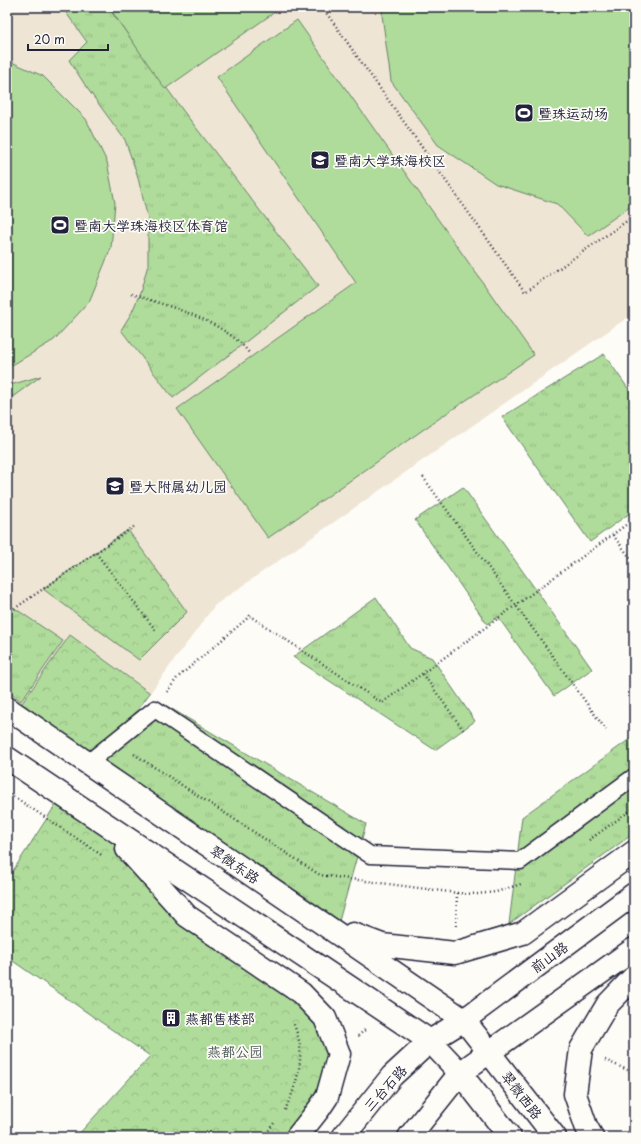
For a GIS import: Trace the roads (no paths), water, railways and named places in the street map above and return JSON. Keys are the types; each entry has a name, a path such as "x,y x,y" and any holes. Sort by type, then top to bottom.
{"main road":[{"name":"翠微东路","path":"7,708 464,1020"},
{"path":"7,758 430,1041 460,1073 510,1137"},
{"path":"107,825 187,916 301,993 325,1018 339,1054 327,1097 297,1137"},
{"path":"320,922 382,946 455,953 523,933 634,852"},
{"name":"前山路","path":"430,1041 464,1020 634,894"},
{"path":"408,1137 460,1073 634,949"},
{"path":"592,1137 586,1126 575,1094 581,1050 606,1005 634,977"},
{"name":"翠微西路","path":"464,1020 555,1137"},
{"name":"三台石路","path":"343,1137 392,1076 430,1041"}],"lane":[{"path":"88,763 155,709 370,855 520,861 634,777"}],"place":[{"name":"暨珠运动场","path":"524,113"},
{"name":"暨南大学珠海校区","path":"320,160"},
{"name":"暨南大学珠海校区体育馆","path":"60,225"},
{"name":"暨大附属幼儿园","path":"115,486"},
{"name":"燕都售楼部","path":"171,1018"}],"park label":[{"name":"燕都公园","path":"235,1051"}]}
